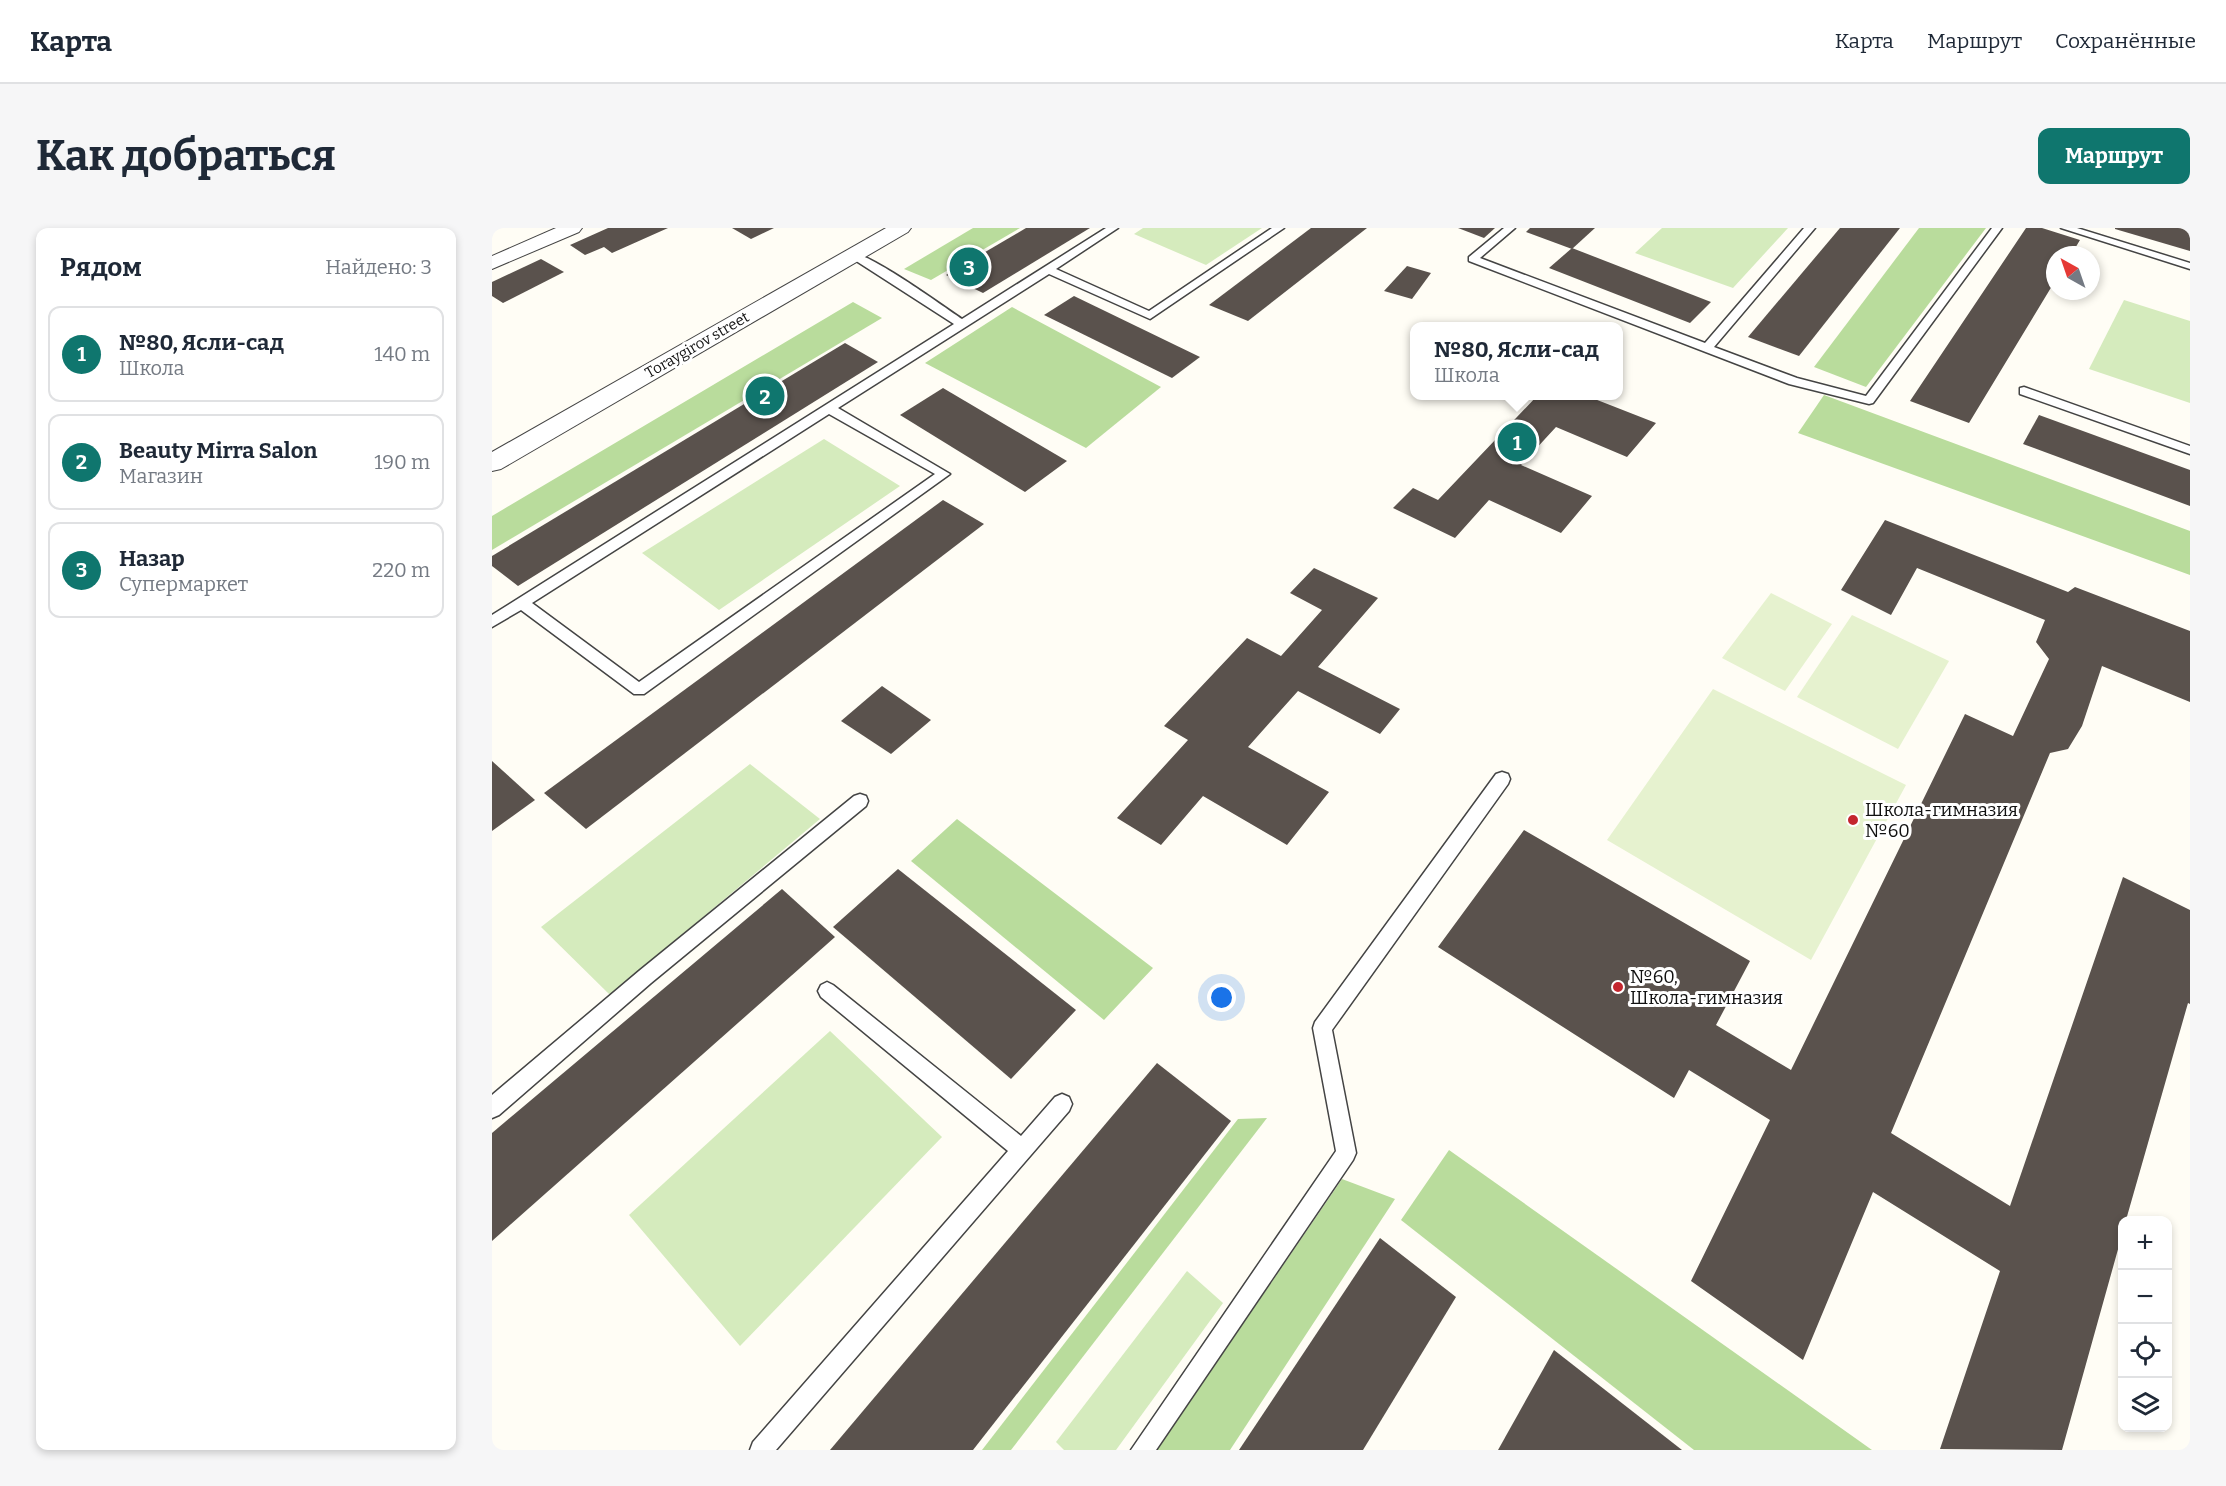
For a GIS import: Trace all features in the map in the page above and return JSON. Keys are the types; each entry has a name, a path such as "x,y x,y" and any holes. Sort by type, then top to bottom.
{"street":[{"path":"492,264 572,228"},
{"name":"Toraygirov street","path":"492,463 901,228"}],"lane":[{"path":"492,622 1113,228"},
{"path":"1047,269 1150,316 1279,228"},
{"path":"1510,228 1473,259 1792,381 1869,400 1997,228"},
{"path":"1707,348 1810,228"},
{"path":"2066,228 2190,266"},
{"path":"854,255 962,324"},
{"path":"2024,391 2190,450"},
{"path":"523,604 639,690 944,474 828,408"},
{"path":"1142,1450 1346,1153 1322,1028 1502,779"},
{"path":"492,1108 645,977 860,801"},
{"path":"827,991 1022,1150"},
{"path":"761,1450 1062,1104"}],"green space":[{"path":"973,228 1020,228 931,280 904,269"},
{"path":"1143,228 1262,228 1206,265 1134,234"},
{"path":"1662,228 1788,228 1733,288 1635,253"},
{"path":"1919,228 1986,228 1866,387 1814,367"},
{"path":"2124,300 2190,321 2190,403 2089,369"},
{"path":"853,302 882,318 492,550 492,516"},
{"path":"1012,307 1161,387 1086,448 925,363"},
{"path":"1824,395 2190,531 2190,575 1798,433"},
{"path":"824,439 900,486 719,610 642,553"},
{"path":"1771,593 1832,624 1785,691 1722,658"},
{"path":"1852,615 1949,661 1898,749 1797,697"},
{"path":"1713,689 1906,785 1811,960 1607,840"},
{"path":"750,764 820,819 610,995 541,927"},
{"path":"957,819 1153,968 1104,1020 911,861"},
{"path":"830,1031 942,1137 740,1346 629,1215"},
{"path":"1267,1118 1011,1450 982,1450 1238,1119"},
{"path":"1449,1150 1872,1450 1694,1450 1401,1220"},
{"path":"1342,1179 1395,1199 1230,1450 1157,1450"},
{"path":"1187,1271 1223,1303 1116,1450 1064,1450 1056,1442"}],"building":[{"path":"608,228 668,228 612,253 604,247 585,255 570,245"},
{"path":"732,228 774,228 751,239"},
{"path":"1026,228 1090,228 983,293 946,275"},
{"path":"1311,228 1367,228 1248,321 1209,305"},
{"path":"1458,228 1495,228 1484,238"},
{"path":"1530,228 1595,228 1572,249 1526,232"},
{"path":"1840,228 1900,228 1799,356 1748,337"},
{"path":"2026,228 2042,228 2080,240 2076,246 2046,246 2046,296 1969,423 1910,401"},
{"path":"2190,228 2190,251 2115,229"},
{"path":"1572,248 1711,302 1690,323 1549,268"},
{"path":"541,259 564,272 503,303 492,296 492,282"},
{"path":"1407,266 1431,273 1412,299 1384,291"},
{"path":"1074,296 1200,357 1172,378 1044,315"},
{"path":"845,343 878,362 518,586 492,566 492,556"},
{"path":"943,388 1067,461 1025,492 900,415"},
{"path":"1533,400 1597,400 1656,423 1627,457 1556,427 1521,465 1592,496 1561,533 1489,500 1455,538 1393,508 1413,488 1438,500"},
{"path":"2039,415 2190,470 2190,506 2023,444"},
{"path":"943,500 984,524 586,829 544,793"},
{"name":"№60, Школа-гимназия","path":"1885,520 2068,592 2075,587 2190,631 2190,702 2102,666 2082,726 2068,749 2050,753 1891,1133 2010,1206 2123,877 2190,910 2190,1004 2188,1003 2127,1216 2118,1216 2118,1249 2062,1450 1940,1449 2000,1271 1873,1192 1803,1360 1691,1281 1770,1120 1689,1070 1674,1098 1438,947 1524,830 1750,961 1716,1025 1791,1070 1965,714 2013,736 2049,659 2036,642 2045,620 1917,568 1891,615 1841,590"},
{"path":"1314,568 1378,598 1318,667 1400,709 1380,734 1298,691 1248,747 1329,792 1287,845 1203,796 1161,845 1117,818 1188,740 1164,726 1247,638 1281,656 1322,610 1290,593"},
{"path":"882,686 931,720 891,754 841,721"},
{"path":"492,761 535,800 492,831"},
{"path":"898,869 1076,1010 1011,1079 833,927"},
{"path":"782,889 835,937 492,1241 492,1133"},
{"path":"1157,1063 1231,1121 973,1450 830,1450"},
{"path":"1380,1238 1456,1297 1363,1450 1239,1450"},
{"path":"1554,1350 1682,1450 1498,1450"}],"place":[{"name":"Назар","path":"969,267"},
{"name":"Beauty Mirra Salon","path":"765,396"},
{"name":"№80, Ясли-сад","path":"1517,442"},
{"name":"Школа-гимназия №60","path":"1853,820"},
{"name":"№60, Школа-гимназия","path":"1618,987"}]}
